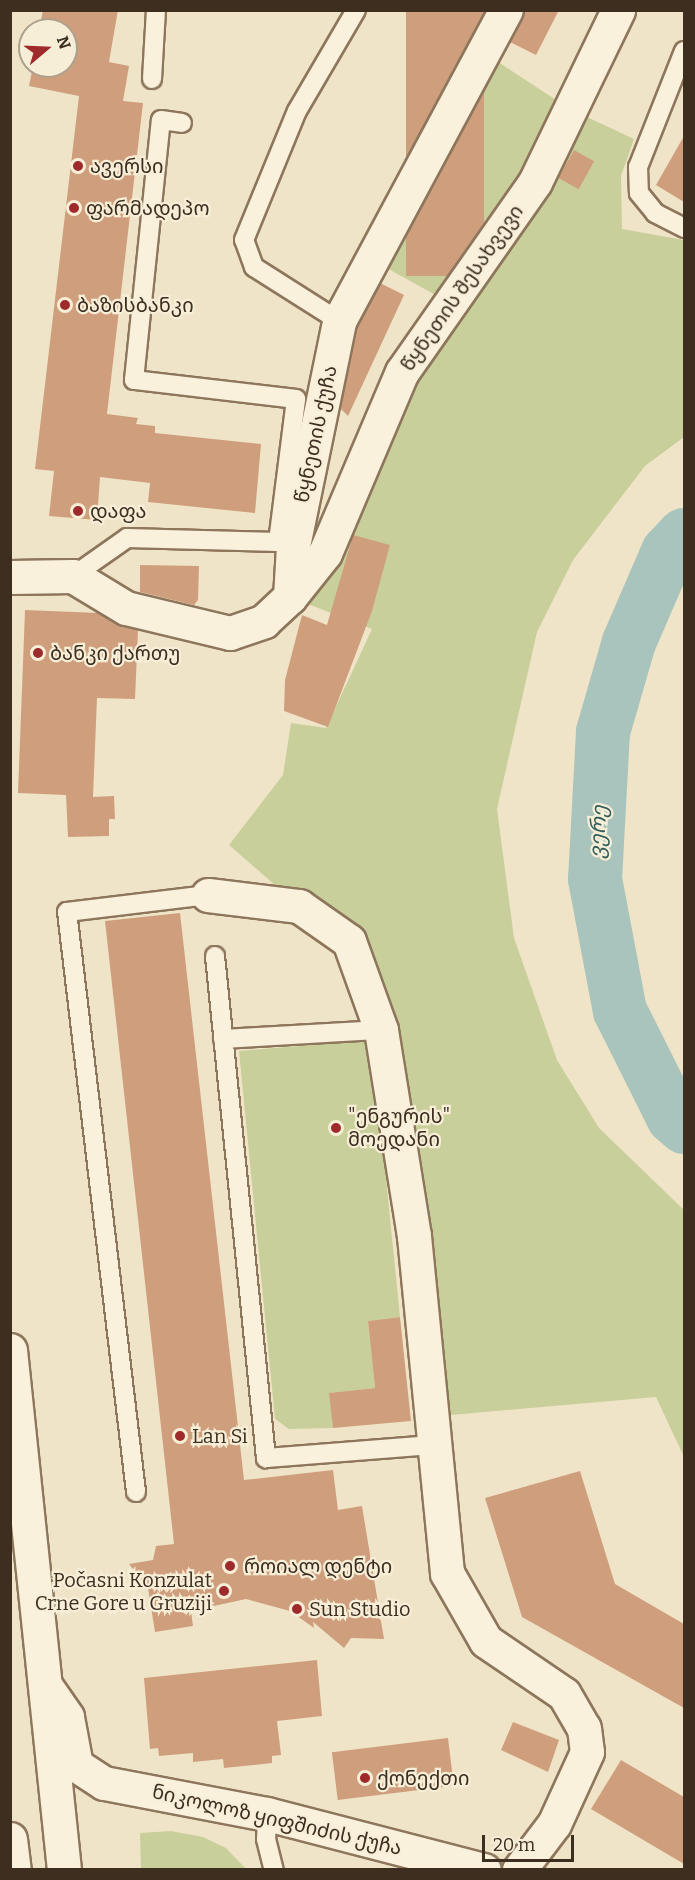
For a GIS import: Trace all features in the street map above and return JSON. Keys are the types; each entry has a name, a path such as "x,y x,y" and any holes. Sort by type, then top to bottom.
{"street":[{"name":"წყნეთის ქუჩა","path":"290,597 293,546 339,321 506,10"},
{"name":"წყნეთის შესახვევი","path":"290,597 325,553 402,372 535,183 618,10"},
{"path":"10,577 74,576 126,608 230,633 264,621 290,597"},
{"path":"208,895 299,906 349,941 381,1030 414,1236 432,1445 447,1573 486,1641 564,1694 584,1728 587,1752 554,1824 519,1869"},
{"path":"10,1350 47,1688 63,1869"},
{"path":"47,1688 67,1717 76,1765 104,1784 74,1799 59,1830"},
{"name":"ნიკოლოზ ყიფშიძის ქუჩა","path":"104,1784 267,1814 484,1869"},
{"path":"10,1839 14,1869"}],"lane":[{"path":"152,79 156,10"},
{"path":"339,321 254,267 244,240 297,111 356,10"},
{"path":"684,51 639,167 639,194 655,213 684,228"},
{"path":"74,576 127,538 278,542 296,399 134,380 161,120 182,123"},
{"path":"136,1492 67,912 208,895"},
{"path":"215,956 266,1458 432,1445"},
{"path":"223,1039 381,1030"},
{"path":"267,1814 266,1839 274,1869"}],"green space":[{"path":"483,52 570,109 634,139 621,176 622,229 684,240 684,437 645,466 573,560 537,632 497,809 514,938 557,1060 599,1128 684,1210 684,1457 656,1397 440,1416 349,941 299,906 229,845 283,775 291,723 326,728 372,629 290,597 450,303 372,260"},
{"path":"372,1040 400,1317 368,1321 375,1388 330,1393 333,1428 289,1429 275,1419 239,1051"},
{"path":"171,1831 203,1837 226,1848 246,1869 141,1869 140,1833"}],"building":[{"path":"43,10 118,10 109,62 129,66 123,101 143,103 107,414 138,418 136,424 155,426 155,433 261,444 255,513 148,502 150,483 100,477 97,520 49,516 54,471 35,469 79,96 29,86 31,78 78,78 78,18 41,18"},
{"path":"406,10 484,10 484,276 406,276"},
{"path":"525,10 559,10 536,55 510,42"},
{"path":"684,136 684,202 656,185"},
{"path":"574,150 594,161 579,189 558,178"},
{"path":"380,283 404,295 348,416 340,408 357,327"},
{"path":"353,535 390,545 372,611 328,727 284,711 285,680 302,615 327,625"},
{"path":"140,565 199,566 198,600 194,605 140,592"},
{"path":"25,610 99,613 138,630 135,699 97,698 93,797 114,796 115,819 109,819 109,836 68,837 66,795 18,793"},
{"path":"180,913 244,1480 333,1470 338,1510 362,1506 384,1639 351,1638 344,1648 313,1622 314,1628 290,1611 246,1599 191,1611 193,1626 155,1632 148,1588 129,1564 153,1560 156,1546 174,1544 105,921"},
{"path":"400,1317 411,1421 333,1428 329,1393 375,1388 368,1321"},
{"path":"580,1471 615,1584 684,1624 684,1708 522,1617 485,1498"},
{"path":"317,1660 322,1716 277,1721 281,1755 272,1756 272,1763 224,1768 223,1759 193,1762 193,1753 159,1756 158,1748 150,1749 144,1678"},
{"path":"513,1722 559,1740 548,1772 501,1750"},
{"path":"448,1738 454,1786 338,1800 332,1752"},
{"path":"621,1760 684,1797 684,1864 591,1809"}],"waterway":[{"name":"ვერე","path":"684,535 668,552 629,642 603,732 595,879 620,1011 673,1117 684,1127"}],"place":[{"name":"ავერსი","path":"78,166"},
{"name":"ფარმადეპო","path":"74,208"},
{"name":"ბაზისბანკი","path":"65,305"},
{"name":"დაფა","path":"78,511"},
{"name":"ბანკი ქართუ","path":"38,653"},
{"name":"\"ენგურის\" მოედანი","path":"336,1128"},
{"name":"Lan Si","path":"180,1436"},
{"name":"როიალ დენტი","path":"230,1566"},
{"name":"Počasni Konzulat Crne Gore u Gruziji","path":"224,1591"},
{"name":"Sun Studio","path":"297,1609"},
{"name":"ქონექთი","path":"365,1778"}]}
